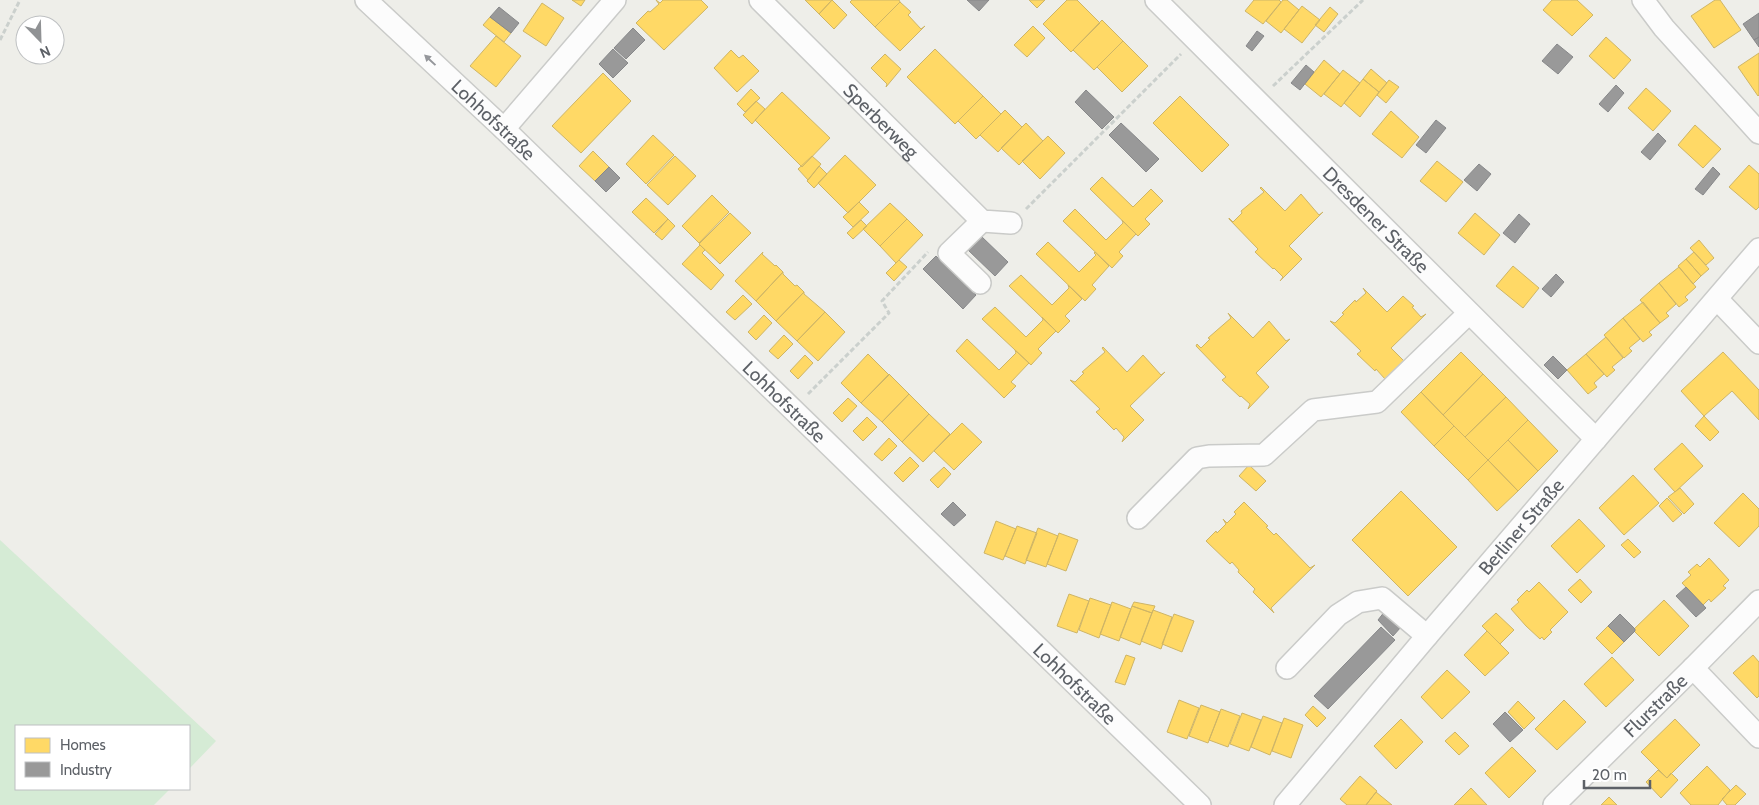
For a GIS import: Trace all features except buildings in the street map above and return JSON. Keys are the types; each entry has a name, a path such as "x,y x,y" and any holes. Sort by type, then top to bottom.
{"street":[{"name":"Lohhofstraße","path":"366,0 504,129 1200,805"},
{"path":"504,129 615,0"},
{"name":"Sperberweg","path":"760,0 982,221"},
{"name":"Dresdener Straße","path":"1156,0 1596,439"},
{"path":"1643,0 1664,28 1759,133"},
{"path":"980,283 949,253 982,221 1011,223"},
{"name":"Berliner Straße","path":"1285,805 1427,636 1759,249"},
{"path":"1717,299 1759,343"},
{"path":"1138,518 1197,458 1209,456 1264,456 1312,410 1377,402 1469,313"},
{"path":"1287,668 1338,615 1358,602 1382,598 1427,636"},
{"name":"Flurstraße","path":"1554,805 1694,668 1759,601"},
{"name":"Flurstraße","path":"1694,668 1759,737"}],"path":[{"path":"0,40 20,0"},
{"path":"1258,101 1363,0"},
{"path":"1011,223 1196,39"},
{"path":"793,408 889,313 882,301 929,251"}],"green space":[{"path":"0,540 216,741 190,768 190,725 15,725 15,790 169,790 154,805 0,805"}]}
